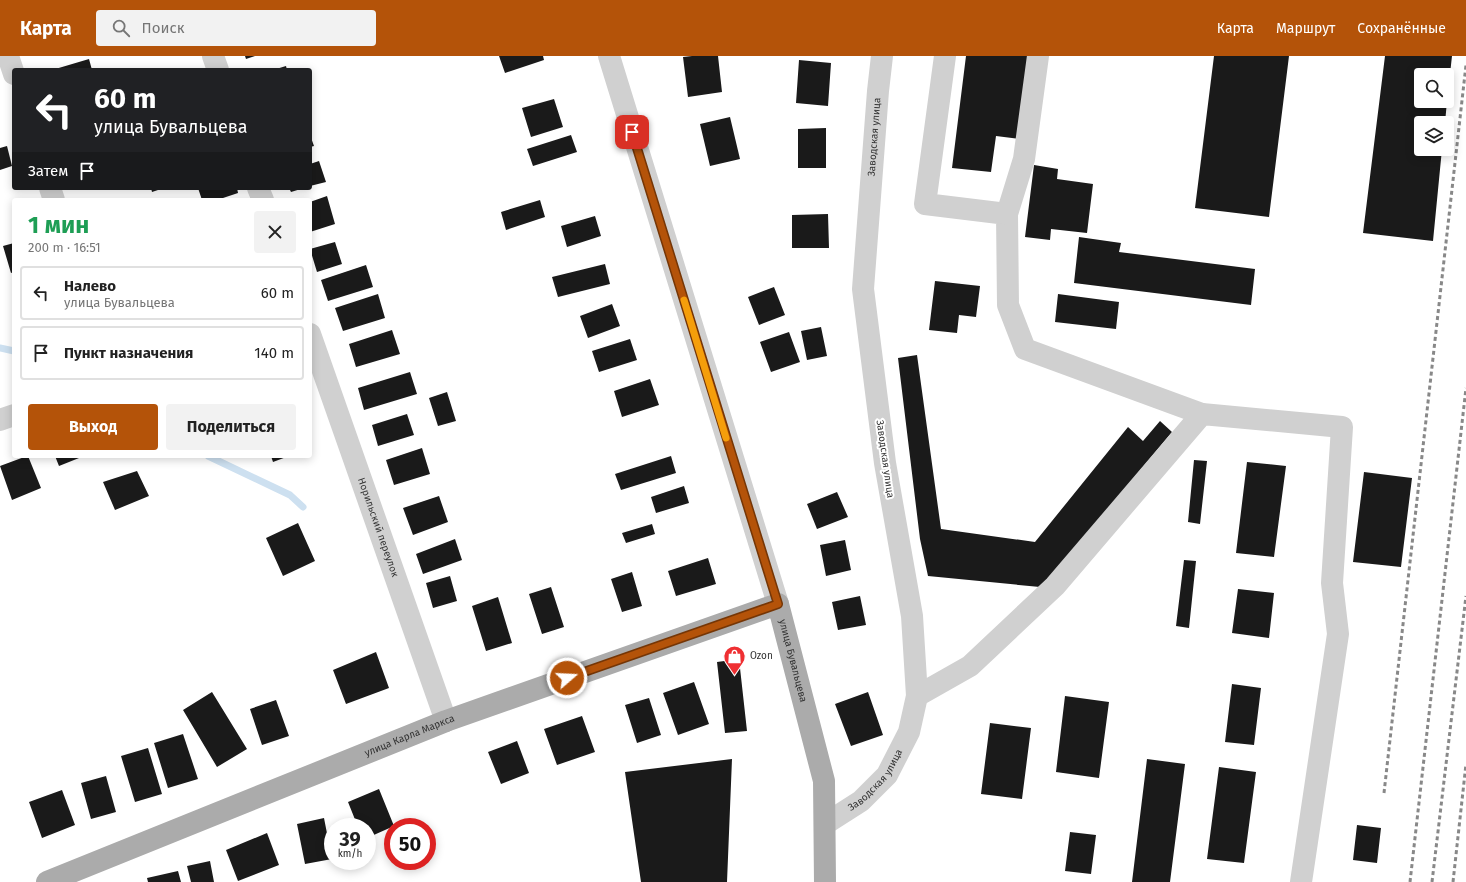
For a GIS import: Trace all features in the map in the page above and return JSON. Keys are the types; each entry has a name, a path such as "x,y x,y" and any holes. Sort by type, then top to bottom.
{"main road":[{"name":"улица Карла Маркса","path":"47,882 446,721 778,604"},
{"name":"улица Бувальцева","path":"778,604 824,781 825,882"}],"street":[{"path":"8,56 12,68"},
{"path":"213,56 217,68"},
{"name":"улица Бувальцева","path":"609,56 778,604"},
{"name":"Заводская улица","path":"825,824 861,801 887,775 909,732 917,696 912,616 884,463 863,289 882,56"},
{"path":"945,56 925,204 1007,214"},
{"path":"1038,56 1024,159 1007,214 1008,306 1025,349 1202,414 1342,427 1332,583 1338,634 1301,882"},
{"name":"Норильский переулок","path":"312,340 446,721"},
{"path":"917,696 970,666 1056,586 1202,414"},
{"path":"0,420 12,416"}],"building":[{"path":"245,56 255,56 246,59"},
{"path":"499,56 543,56 544,60 505,73"},
{"path":"718,56 722,92 688,97 683,57"},
{"path":"966,56 1029,56 1019,139 996,136 991,172 952,168"},
{"path":"1214,56 1289,56 1269,217 1195,208"},
{"path":"1385,56 1452,56 1451,68 1414,68 1414,108 1446,108 1446,116 1414,116 1414,156 1441,156 1433,241 1363,233"},
{"path":"89,59 91,68 59,68"},
{"path":"799,60 831,63 828,106 796,103"},
{"path":"554,99 563,127 531,137 522,108"},
{"path":"730,117 740,159 710,166 700,124"},
{"path":"826,128 826,168 798,168 798,129"},
{"path":"571,135 577,152 533,166 527,149"},
{"path":"7,146 12,166 0,170 0,148"},
{"path":"319,161 326,182 312,186 312,163"},
{"path":"1034,165 1058,169 1057,179 1093,184 1087,233 1051,229 1050,240 1025,237"},
{"path":"199,190 237,190 238,193 223,198 201,198"},
{"path":"327,196 335,224 312,231 312,201"},
{"path":"540,200 545,217 506,230 501,212"},
{"path":"828,214 829,248 792,248 792,215"},
{"path":"595,216 601,236 567,247 561,226"},
{"path":"1079,237 1121,243 1119,252 1255,269 1251,305 1074,283"},
{"path":"335,242 342,264 317,272 312,256 312,248"},
{"path":"12,244 11,273 3,246"},
{"path":"605,264 610,284 558,297 552,277"},
{"path":"366,265 373,287 328,301 321,280"},
{"path":"935,281 980,286 976,317 959,315 957,333 929,330"},
{"path":"774,287 785,315 759,325 748,297"},
{"path":"378,294 385,318 343,331 335,308"},
{"path":"1058,294 1119,302 1116,329 1055,322"},
{"path":"612,304 620,326 588,338 580,316"},
{"path":"821,327 827,356 807,360 801,331"},
{"path":"392,330 400,354 356,367 349,344"},
{"path":"789,332 800,362 771,372 760,342"},
{"path":"630,339 637,360 599,372 592,351"},
{"path":"917,355 941,529 1035,542 1128,427 1143,441 1160,421 1172,432 1053,575 1040,587 928,576 920,539 898,358"},
{"path":"410,372 417,394 364,410 358,388"},
{"path":"650,379 659,405 622,417 614,391"},
{"path":"447,392 456,421 438,426 429,398"},
{"path":"407,414 414,435 378,446 372,425"},
{"path":"422,448 430,474 394,485 386,460"},
{"path":"671,456 676,473 621,490 615,474"},
{"path":"22,458 29,458 41,488 12,500 0,466"},
{"path":"56,458 79,458 59,466"},
{"path":"272,458 284,458 273,462"},
{"path":"1194,460 1207,461 1200,524 1188,522"},
{"path":"1247,462 1286,466 1274,557 1236,553"},
{"path":"137,471 149,496 115,510 103,482"},
{"path":"1364,472 1412,478 1401,567 1353,562"},
{"path":"684,486 689,503 656,513 651,497"},
{"path":"837,492 848,517 817,529 807,504"},
{"path":"439,496 448,522 413,535 403,508"},
{"path":"298,523 315,561 283,576 266,538"},
{"path":"652,524 655,534 626,543 622,533"},
{"path":"455,539 462,560 423,574 416,554"},
{"path":"845,540 851,570 826,576 820,545"},
{"path":"708,558 716,584 676,596 668,571"},
{"path":"1184,560 1196,561 1189,628 1176,626"},
{"path":"632,572 642,606 622,612 611,579"},
{"path":"450,576 457,601 433,608 426,583"},
{"path":"551,587 564,627 542,634 529,594"},
{"path":"1238,589 1274,593 1269,638 1232,633"},
{"path":"860,596 866,625 838,630 832,602"},
{"path":"498,597 512,643 486,651 472,606"},
{"path":"376,652 389,688 346,704 333,670"},
{"path":"739,659 747,731 725,733 717,662"},
{"path":"694,682 709,724 678,735 663,693"},
{"path":"1232,684 1261,688 1254,745 1225,742"},
{"path":"212,692 247,749 217,767 183,710"},
{"path":"868,692 883,735 851,746 835,704"},
{"path":"1065,696 1109,702 1099,778 1056,772"},
{"path":"649,698 661,735 637,743 625,705"},
{"path":"276,700 289,736 262,745 250,709"},
{"path":"582,716 595,752 557,765 544,729"},
{"path":"990,723 1031,728 1022,799 981,794"},
{"path":"183,734 198,779 168,788 154,743"},
{"path":"517,741 529,773 501,784 488,752"},
{"path":"148,748 162,794 135,802 121,756"},
{"path":"732,759 727,882 641,882 625,772"},
{"path":"1147,759 1185,764 1170,882 1132,882"},
{"path":"1219,767 1256,772 1244,863 1207,859"},
{"path":"106,776 116,812 91,819 81,783"},
{"path":"379,789 391,818 384,818 384,830 376,834 376,818 354,818 348,802"},
{"path":"62,790 75,825 42,838 29,802"},
{"path":"324,818 324,860 305,864 297,824"},
{"path":"1357,825 1381,828 1377,863 1353,860"},
{"path":"1070,832 1096,835 1091,874 1065,871"},
{"path":"267,833 279,865 238,881 226,850"},
{"path":"210,861 214,882 191,882 187,866"},
{"path":"178,871 181,882 148,882 147,878"}],"waterway":[{"path":"0,348 12,351"},
{"path":"212,458 290,495 303,507"}],"railway":[{"path":"1384,793 1466,65"},
{"path":"1410,882 1466,388"},
{"path":"1432,882 1466,596"},
{"path":"1453,882 1466,764"}],"slow traffic":[{"path":"684,300 726,438"}],"place":[{"name":"Ozon","path":"734,676"}],"route":[{"path":"567,678 778,604 632,132"}]}
